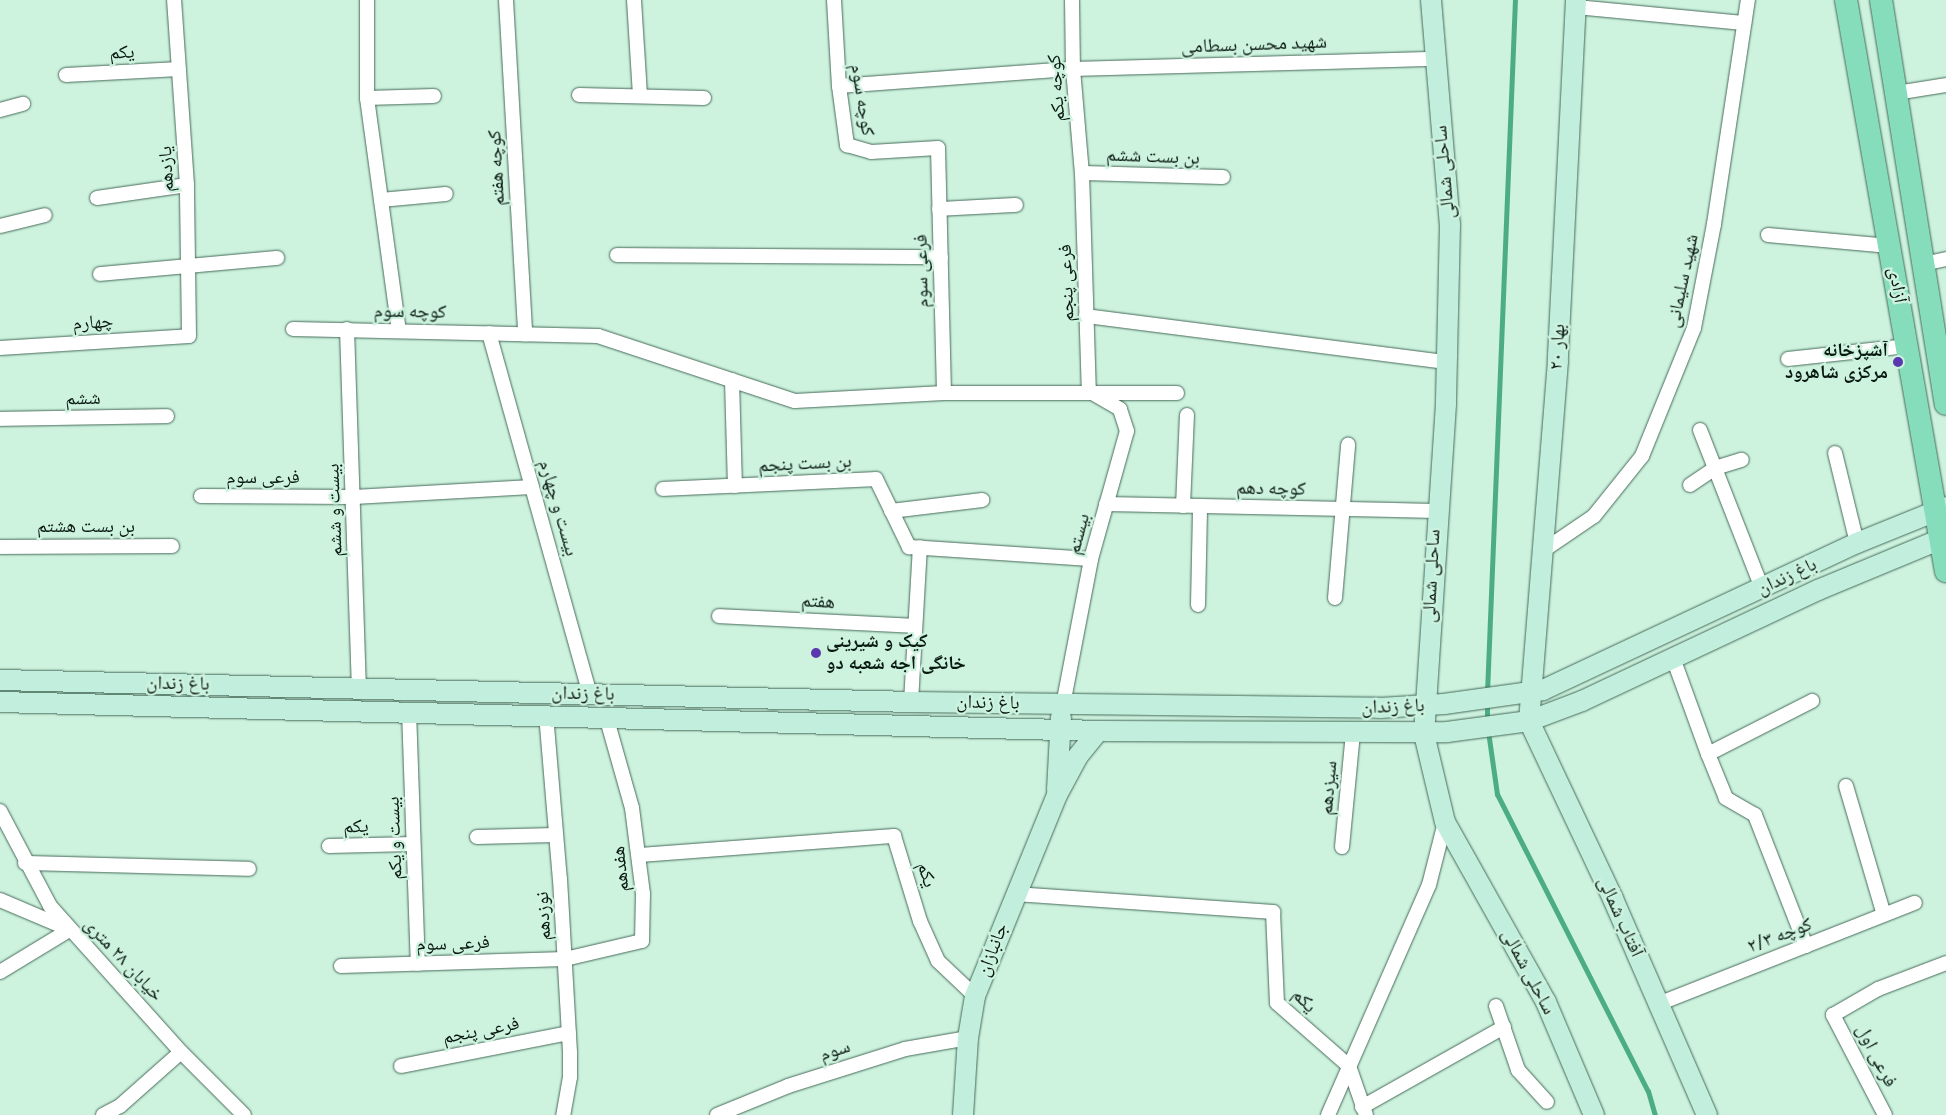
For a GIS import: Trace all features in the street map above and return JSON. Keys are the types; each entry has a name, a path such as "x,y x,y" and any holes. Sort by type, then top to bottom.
{"main road":[{"name":"ساحلی شمالی","path":"1431,0 1450,224 1447,362 1436,511 1434,705 1424,734 1446,822 1546,1002 1594,1115"},
{"name":"آزادی","path":"1846,0 1907,346 1941,509 1946,571"},
{"name":"آزادی","path":"1881,0 1923,264 1941,339 1946,404"},
{"name":"بهار ۲۰","path":"1521,723 1520,695 1544,550 1558,361 1576,3"},
{"name":"باغ زندان","path":"0,680 1063,705 1434,705 1520,695 1576,676 1857,544 1941,509"},
{"name":"باغ زندان","path":"0,702 546,714 1098,731 1424,734 1521,723 1673,658 1818,590 1943,538"},
{"name":"جانبازان","path":"1057,795 1063,705"},
{"name":"آفتاب شمالی","path":"1521,723 1658,1004 1707,1115"},
{"name":"جانبازان","path":"963,1115 968,1038 976,996 1015,894 1057,795 1078,756 1098,731"}],"street":[{"name":"یازدهم","path":"174,0 187,185 189,336"},
{"path":"367,0 367,98 398,330"},
{"name":"کوچه هفتم","path":"506,0 525,334"},
{"path":"634,0 640,96"},
{"name":"کوچه سوم","path":"834,0 838,86 847,146 871,152 938,148"},
{"name":"کوچه یکم","path":"1072,0 1073,69 1082,174"},
{"name":"شهید سلیمانی","path":"1544,550 1594,516 1642,456 1694,328 1714,224 1748,0"},
{"path":"1576,3 1744,23"},
{"name":"شهید محسن بسطامی","path":"838,86 1073,69 1436,59"},
{"name":"یکم","path":"66,75 179,69"},
{"path":"1896,93 1946,85"},
{"path":"579,95 704,98"},
{"path":"367,98 434,96"},
{"path":"0,110 23,104"},
{"name":"فرعی سوم","path":"938,148 944,394"},
{"name":"بن بست ششم","path":"1082,174 1223,177"},
{"name":"فرعی پنجم","path":"1082,174 1089,392"},
{"path":"97,198 187,185"},
{"path":"381,200 446,194"},
{"path":"939,209 1016,205"},
{"path":"0,226 44,215"},
{"path":"1768,235 1890,246"},
{"path":"617,255 940,257"},
{"path":"100,274 188,264 277,258"},
{"path":"1923,264 1946,259"},
{"path":"1086,316 1447,362"},
{"name":"کوچه سوم","path":"293,330 398,330 598,336 795,401 944,394 1177,393"},
{"name":"بیست و ششم","path":"347,330 359,688"},
{"name":"بیست و چهارم","path":"489,333 590,694"},
{"name":"چهارم","path":"0,348 189,336"},
{"path":"1788,359 1907,346"},
{"path":"732,380 736,486"},
{"name":"بیستم","path":"1063,705 1091,560 1127,431 1120,409 1089,392"},
{"path":"1183,506 1187,415"},
{"name":"ششم","path":"0,419 167,416"},
{"path":"1700,430 1762,588"},
{"path":"1335,598 1348,445"},
{"path":"1835,453 1857,544"},
{"path":"1690,485 1715,468 1742,460"},
{"name":"بن بست پنجم","path":"663,489 876,479 891,511"},
{"name":"فرعی سوم","path":"201,496 354,497 532,487"},
{"path":"982,500 891,511 909,546 1091,560"},
{"name":"کوچه دهم","path":"1106,504 1436,511"},
{"path":"1198,605 1200,506"},
{"name":"بن بست هشتم","path":"0,547 172,546"},
{"path":"911,702 920,547"},
{"name":"هفتم","path":"719,616 915,626"},
{"path":"1673,658 1726,798 1755,815 1806,946"},
{"path":"1708,754 1812,701"},
{"name":"بیست و یکم","path":"409,711 418,964"},
{"name":"نوزدهم","path":"546,714 569,1033 570,1077 563,1115"},
{"name":"هفدهم","path":"565,959 642,941 640,855 623,771 606,716"},
{"name":"سیزدهم","path":"1342,847 1353,732"},
{"path":"1846,786 1884,915"},
{"name":"خیابان ۲۸ متری","path":"0,812 25,863 50,906 69,930 181,1052 244,1115"},
{"path":"1328,1115 1429,885 1446,822"},
{"path":"477,837 555,835"},
{"name":"یکم","path":"640,855 894,836 920,921 938,960 976,996"},
{"name":"یکم","path":"329,846 414,844"},
{"path":"25,863 249,869"},
{"name":"یکم","path":"1015,894 1272,912 1277,1003 1349,1066"},
{"path":"0,900 69,930"},
{"name":"کوچه ۲/۳","path":"1658,1004 1915,903"},
{"path":"0,972 69,930"},
{"name":"فرعی سوم","path":"342,966 565,959"},
{"name":"فرعی اول","path":"1884,1115 1833,1015 1878,989 1946,963"},
{"path":"1496,1006 1518,1070 1546,1102"},
{"path":"1349,1066 1364,1111 1504,1027"},
{"name":"فرعی پنجم","path":"401,1066 569,1033"},
{"name":"سوم","path":"717,1115 788,1086 905,1049 968,1038"},
{"path":"103,1115 122,1110 181,1052"}],"waterway":[{"path":"1487,693 1515,0"},
{"path":"1487,701 1487,723"},
{"path":"1488,731 1497,794 1648,1091 1655,1115"}],"place":[{"name":"آشپزخانه مرکزی شاهرود","path":"1898,362"},
{"name":"کیک و شیرینی خانگی اجه شعبه دو","path":"816,653"}]}
